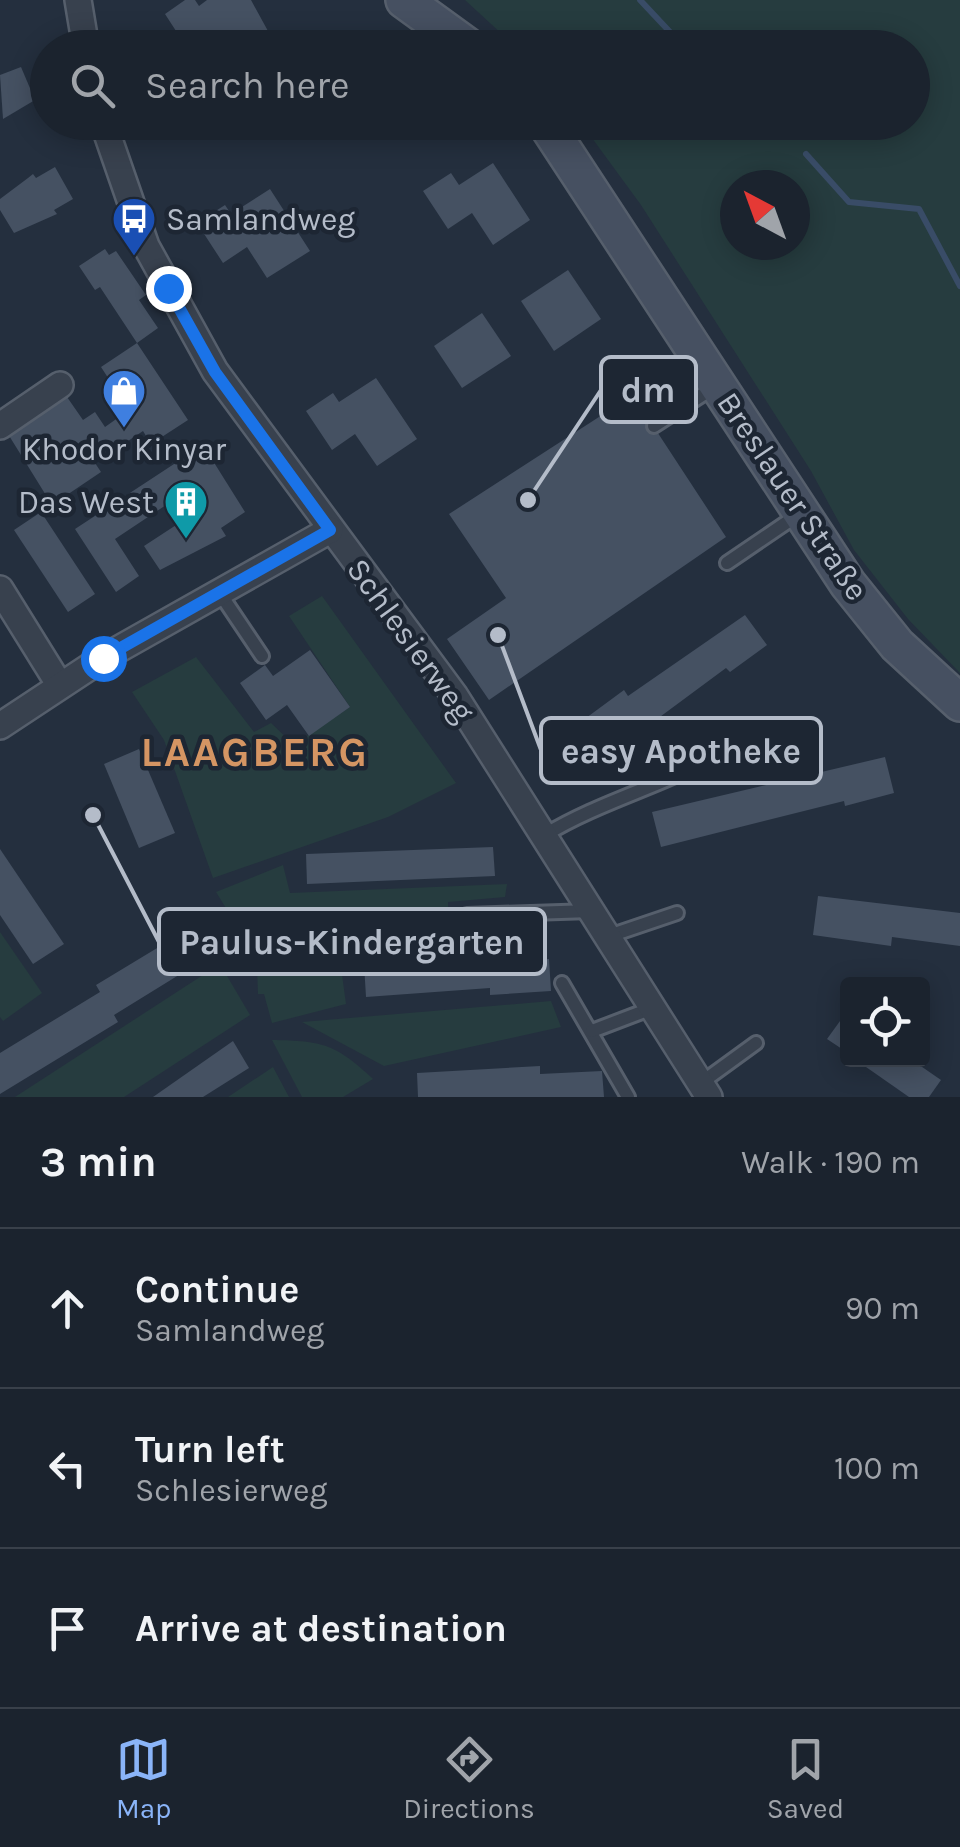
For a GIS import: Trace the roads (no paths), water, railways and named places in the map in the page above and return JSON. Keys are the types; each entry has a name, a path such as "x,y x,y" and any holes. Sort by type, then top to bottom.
{"street":[{"path":"78,0 83,30"},
{"path":"404,0 445,30"},
{"name":"Schlesierweg","path":"109,140 134,218 215,372 455,696 705,1090"},
{"name":"Breslauer Straße","path":"557,140 799,514 897,646 960,703"},
{"path":"0,426 60,385"},
{"path":"0,726 59,684 330,530"},
{"path":"0,589 59,684"}],"lane":[{"path":"654,426 718,385"},
{"path":"727,563 799,514"},
{"path":"219,592 262,656"},
{"path":"545,834 609,800 690,771 721,754"},
{"path":"467,915 594,911"},
{"path":"609,936 678,913"},
{"path":"562,983 628,1097"},
{"path":"592,1032 655,1007"},
{"path":"705,1090 756,1043"}],"waterway":[{"path":"640,0 668,30"},
{"path":"806,154 849,202 919,209 960,286"}],"place":[{"name":"Samlandweg","path":"134,257"},
{"name":"Khodor Kinyar","path":"124,429"},
{"name":"dm","path":"528,500"},
{"name":"Das West","path":"186,540"},
{"name":"easy Apotheke","path":"498,635"},
{"name":"Paulus-Kindergarten","path":"93,815"}],"district":[{"name":"LAAGBERG","path":"255,751"}]}
